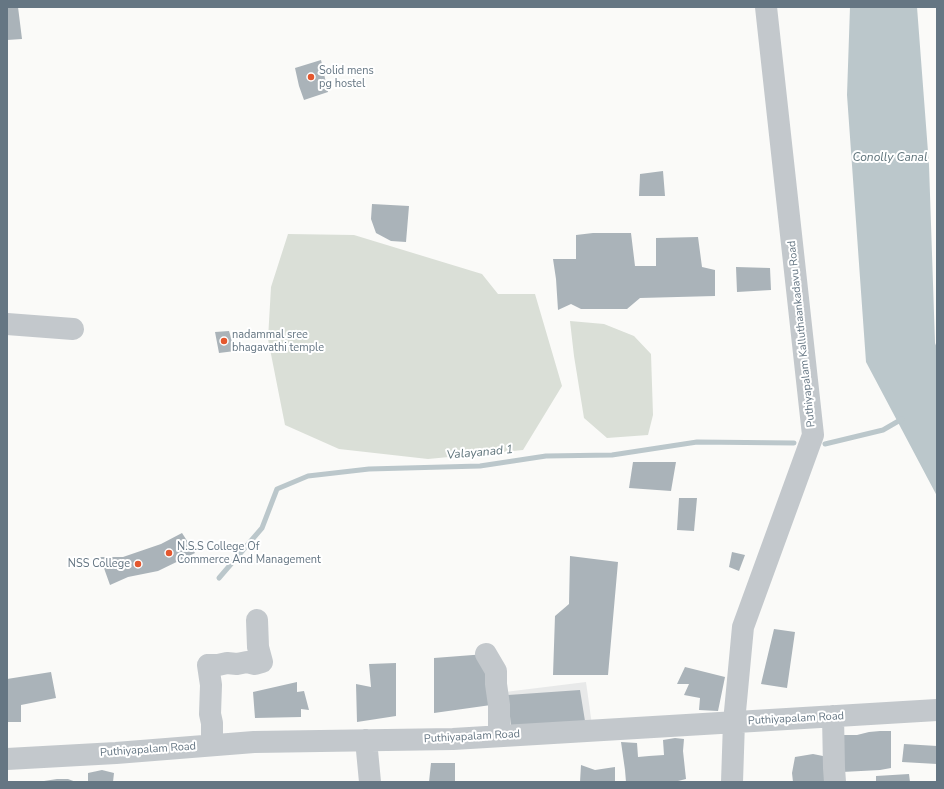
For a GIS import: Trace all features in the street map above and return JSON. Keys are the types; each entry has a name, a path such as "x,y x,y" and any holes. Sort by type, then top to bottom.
{"street":[{"name":"Puthiyapalam Kalluthaankadavu Road","path":"732,782 734,722 743,627 813,435 766,7"},
{"path":"7,324 73,329"},
{"path":"212,746 212,723 210,714 211,685 208,665 218,666 227,663 237,664 247,662 255,664 262,662 258,647 257,620"},
{"path":"486,654 496,671 499,706 499,736"},
{"name":"Puthiyapalam Road","path":"7,759 116,753 254,742 453,739 937,710"},
{"path":"833,716 835,782"},
{"path":"366,740 370,782"}],"shaded area":[{"path":"288,234 354,235 482,274 498,294 535,294 562,386 523,450 428,459 339,449 285,425 268,339 271,287"},
{"path":"570,321 604,324 634,336 651,354 653,415 648,435 607,438 584,418"},
{"path":"586,682 592,725 506,731 505,692"}],"water":[{"name":"Conolly Canal","path":"850,7 917,7 929,165 935,343 937,348 937,496 866,362 847,95"}],"building":[{"path":"7,7 18,7 22,39 7,40"},
{"name":"Solid mens pg hostel","path":"321,60 328,92 304,100 295,68"},
{"path":"663,171 665,196 639,196 640,174"},
{"path":"372,204 409,206 406,242 391,241 376,233 371,219"},
{"path":"593,233 631,233 635,266 656,266 656,238 698,237 702,267 715,270 715,296 640,298 627,309 581,309 571,304 558,310 553,259 576,259 576,235"},
{"path":"736,267 770,268 771,290 737,292"},
{"name":"nadammal sree bhagavathi temple","path":"229,331 235,351 219,353 215,332"},
{"path":"633,462 676,462 671,491 629,488"},
{"path":"679,498 697,498 694,531 677,530"},
{"name":"NSS College","path":"182,533 195,553 158,571 128,577 110,585 100,557 123,557 161,544"},
{"path":"732,552 745,555 739,571 729,567"},
{"path":"570,556 618,562 608,675 553,675 555,616 569,604"},
{"path":"774,629 795,632 787,688 761,684"},
{"path":"486,654 491,705 434,713 434,658"},
{"path":"396,663 396,716 357,722 356,684 371,687 369,664"},
{"path":"685,667 725,677 718,711 699,710 700,698 684,695 689,684 677,684"},
{"path":"51,672 56,698 21,705 21,722 7,722 7,679"},
{"path":"297,682 297,692 304,691 309,710 301,709 301,717 255,718 253,692"},
{"path":"580,690 585,721 511,727 508,695"},
{"path":"880,731 891,731 891,768 842,772 844,735 857,735"},
{"path":"675,738 684,739 683,751 686,779 674,782 626,782 621,742 637,743 638,757 664,755 663,740"},
{"path":"904,744 937,746 937,764 902,762"},
{"path":"813,754 828,757 830,782 793,782 792,773 795,757"},
{"path":"431,763 455,763 455,782 429,782"},
{"path":"581,765 595,770 615,767 615,782 580,782"},
{"path":"102,770 114,773 113,782 88,782 88,773"},
{"path":"909,774 910,782 876,782 876,776"},
{"path":"57,779 68,779 76,782 44,782"}],"waterway":[{"name":"Valayanad 1","path":"825,444 883,430 902,419"},
{"name":"Valayanad 1","path":"219,578 262,528 277,489 308,476 369,469 480,466 546,456 612,455 697,442 794,443"}],"place":[{"name":"Solid mens pg hostel","path":"311,77"},
{"name":"nadammal sree bhagavathi temple","path":"224,341"},
{"name":"N.S.S College Of Commerce And Management","path":"169,553"},
{"name":"NSS College","path":"138,564"}]}
